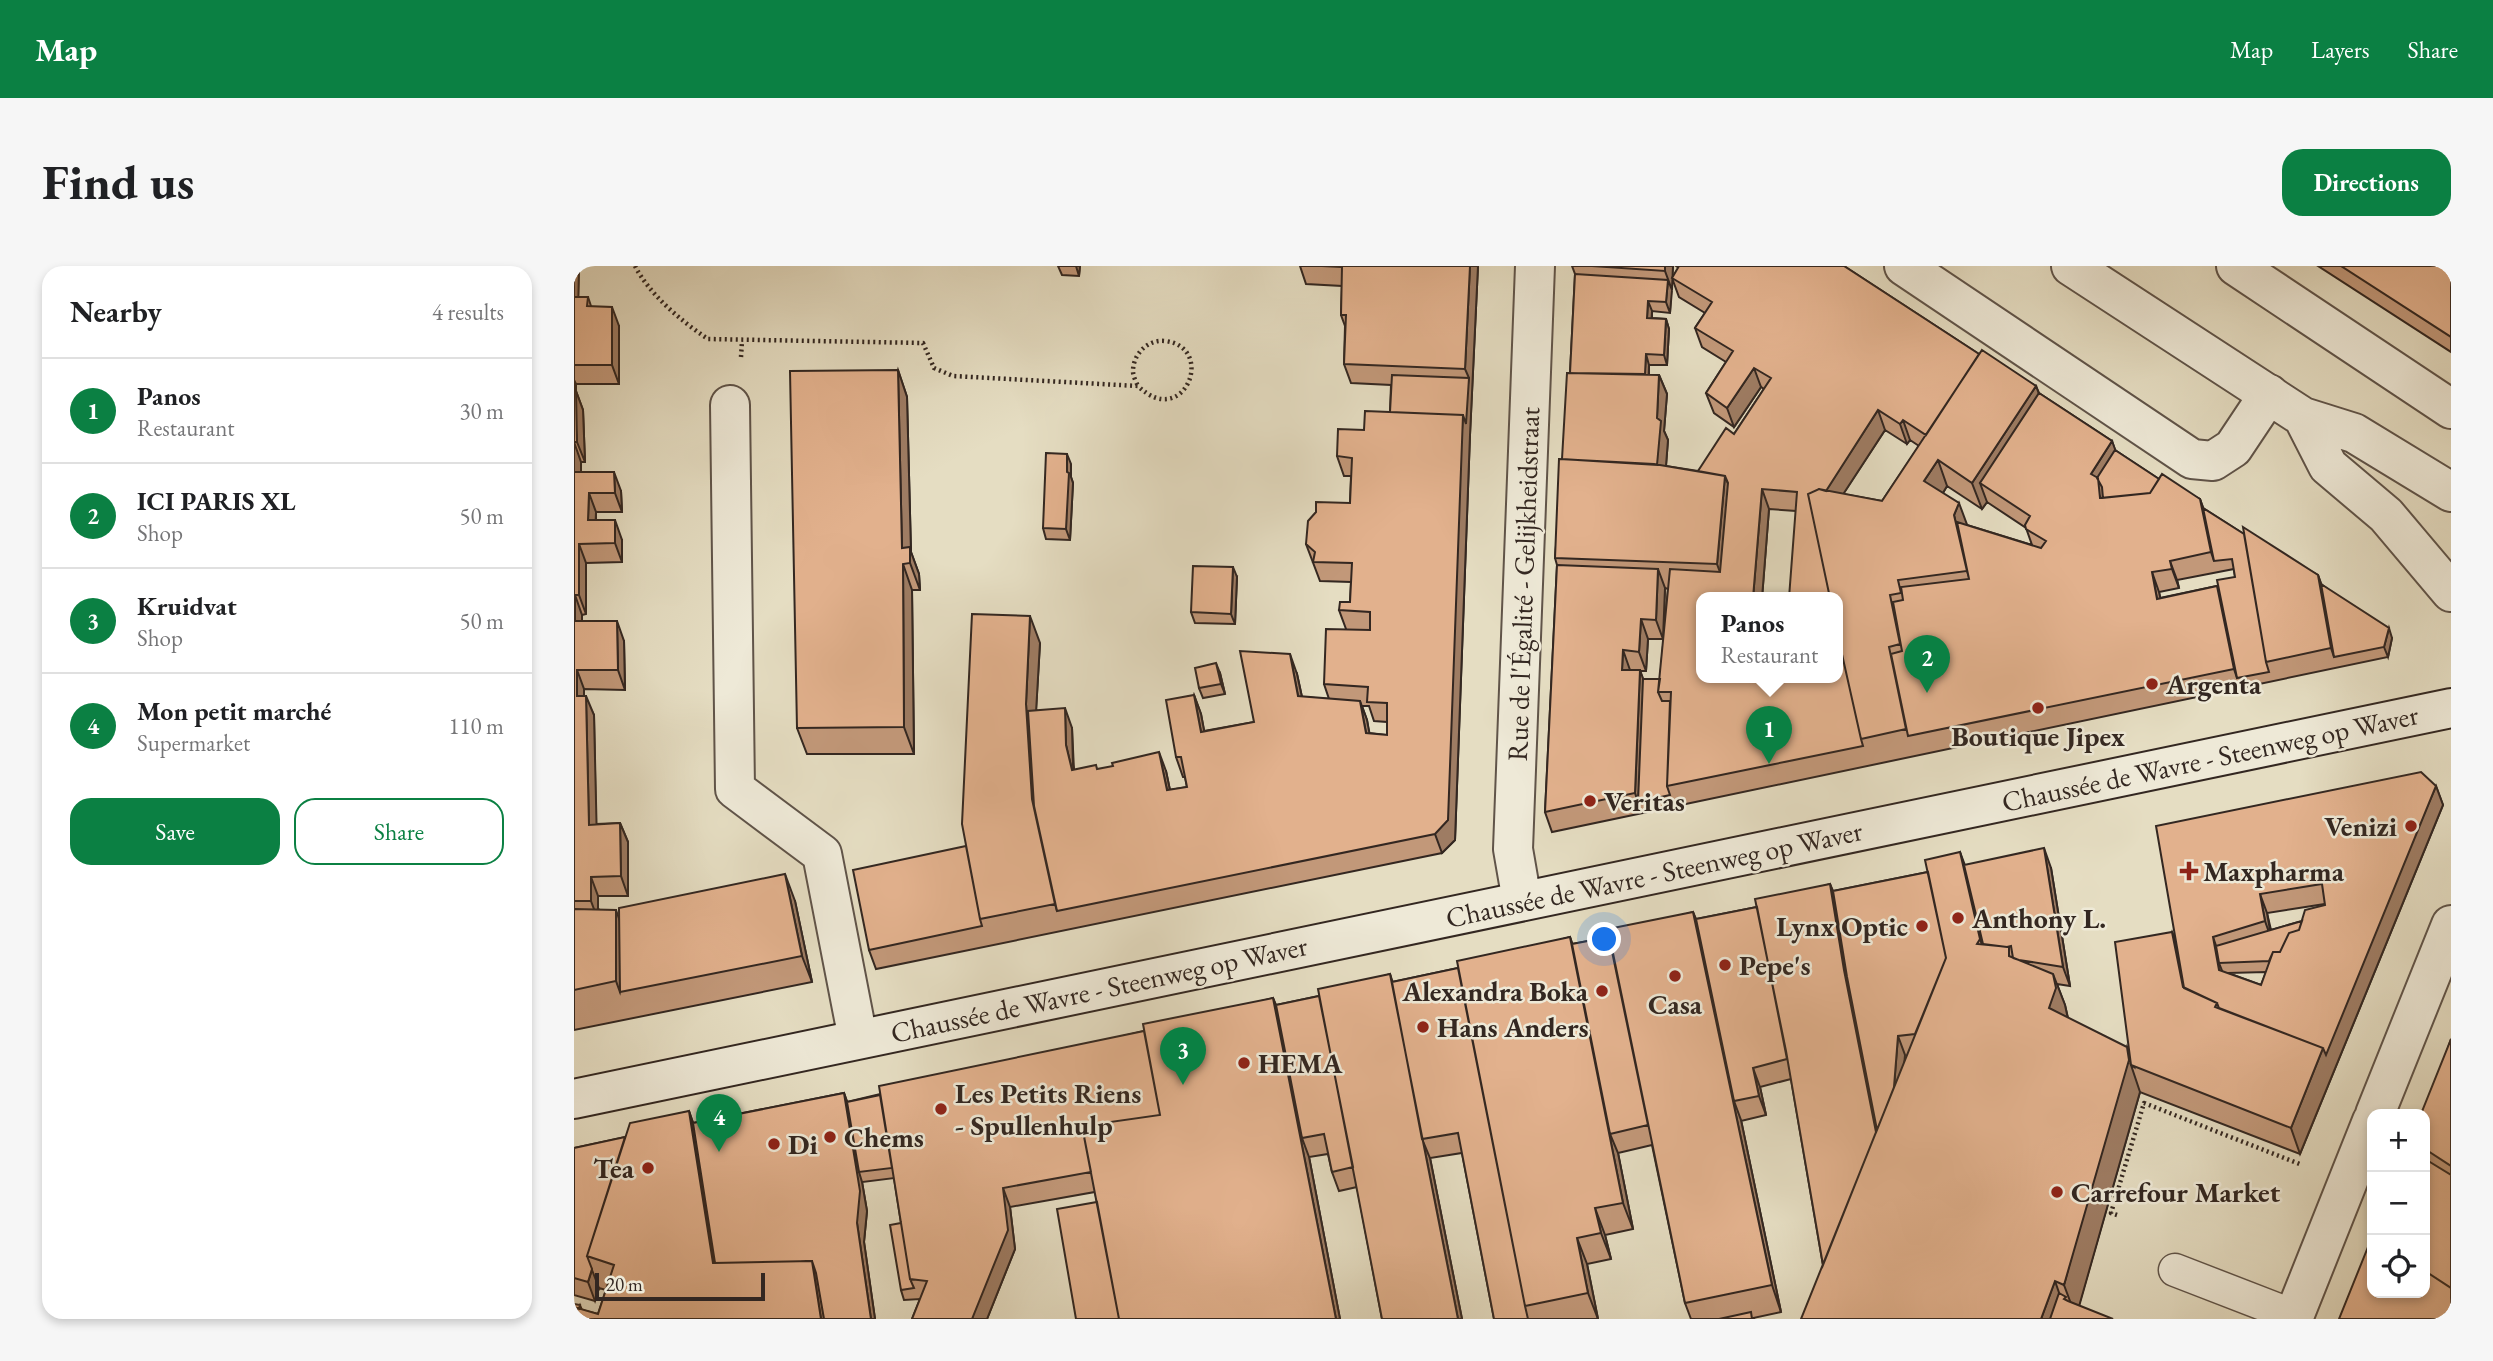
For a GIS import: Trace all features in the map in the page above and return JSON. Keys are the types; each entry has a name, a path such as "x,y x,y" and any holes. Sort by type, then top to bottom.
{"street":[{"name":"Rue de l'Égalité - Gelijkheidstraat","path":"1522,901 1513,849 1535,266"},
{"path":"1903,266 2192,459 2213,461 2233,448 2269,394"},
{"path":"2070,266 2303,417 2354,433 2451,492"},
{"path":"2236,266 2451,409"},
{"name":"Chaussée de Wavre - Steenweg op Waver","path":"730,405 735,789 822,855 858,1040"},
{"path":"2303,417 2328,466 2386,515 2451,592"},
{"name":"Chaussée de Wavre - Steenweg op Waver","path":"574,1099 2451,708"},
{"path":"2377,1109 2451,925"},
{"path":"2294,1317 2367,1134"}],"lane":[{"path":"2175,1270 2294,1317"}],"path":[{"path":"635,266 657,296 708,339 923,343 934,368 953,376 1138,386 1149,397 1164,400 1179,395 1189,384 1193,369 1188,354 1176,343 1161,340 1146,345 1136,356 1133,372 1138,386"},
{"path":"2117,1215 2111,1213 2144,1103 2309,1167"}],"building":[{"path":"1322,266 1470,266 1465,369 1344,364 1346,315 1341,315 1342,267"},
{"path":"1592,266 1665,266 1665,271"},
{"path":"1679,266 1844,266 1979,354 1926,435 1903,420 1900,424 1878,410 1826,491 1819,489 1808,494 1829,592 1789,592 1797,492 1762,489 1753,592 1696,592 1696,683 1843,683 1843,658 1863,746 1667,786 1671,692 1658,692 1670,569 1720,572 1728,483 1725,476 1698,471 1726,428 1734,434 1771,378 1754,368 1727,408 1706,393 1733,351 1695,328 1712,302 1672,278"},
{"path":"2341,266 2451,266 2451,337"},
{"path":"1575,274 1668,280 1666,302 1648,301 1647,318 1666,319 1664,355 1646,354 1645,374 1570,373"},
{"path":"574,297 588,297 587,306 612,307 612,365 574,365"},
{"path":"1982,350 2036,386 1972,483 1938,460 1924,481 1959,503 1954,515 1967,571 1898,580 1901,593 1890,595 1900,644 1889,647 1906,729 1861,739 1843,659 1843,592 1829,592 1808,494 1819,489 1882,501"},
{"path":"898,370 902,548 910,547 910,563 903,564 904,727 797,728 790,371"},
{"path":"1567,373 1659,375 1657,418 1661,421 1657,465 1562,459"},
{"path":"1392,375 1469,378 1466,424 1463,415 1390,412"},
{"path":"576,391 577,442 574,442"},
{"path":"2039,393 2112,441 2091,474 2098,478 2100,498 2150,493 2162,474 2200,499 2211,552 2170,561 2172,569 2152,572 2157,599 2217,586 2234,669 1908,736 1891,654 1902,651 1893,602 1903,600 1901,587 1969,579 1957,522 2041,548 2046,541 2026,529 2025,525 2030,516 1980,483"},
{"path":"1365,411 1463,415 1448,820 1435,834 1057,911 1034,806 1028,711 1065,708 1066,745 1072,770 1096,765 1097,769 1113,766 1112,763 1159,752 1167,790 1187,787 1181,757 1176,757 1166,700 1194,695 1201,732 1254,722 1240,651 1290,654 1298,696 1360,701 1366,733 1387,735 1387,703 1367,702 1368,687 1324,684 1326,629 1370,630 1370,612 1339,610 1340,602 1350,602 1352,563 1313,562 1315,552 1306,544 1308,521 1316,512 1316,502 1350,503 1352,458 1337,456 1338,429 1364,430"},
{"path":"2115,450 2159,479 2150,493 2103,498 2102,487 2097,478"},
{"path":"1046,453 1067,454 1069,473 1066,529 1043,528"},
{"path":"1559,459 1654,464 1725,476 1717,564 1555,558"},
{"path":"574,472 614,472 615,493 589,493 588,520 615,520 615,543 579,544 579,595 575,595 575,621 617,621 618,670 577,670 577,696 586,696 589,825 620,823 621,876 591,877 591,901 574,901"},
{"path":"2203,508 2244,534 2269,672 2237,678 2217,580 2235,577 2232,559 2214,561"},
{"path":"2243,527 2318,575 2331,648 2266,662"},
{"path":"1557,565 1658,569 1656,620 1641,619 1639,652 1623,650 1622,670 1640,670 1635,793 1545,812"},
{"path":"1193,566 1233,567 1231,614 1191,612"},
{"path":"2321,584 2389,628 2384,647 2334,657"},
{"path":"972,614 1030,616 1026,704 1032,799 1055,904 980,919 962,824"},
{"path":"1216,663 1221,684 1199,688 1195,668"},
{"path":"1643,679 1660,679 1658,692 1662,701 1670,701 1667,786 1670,795 1638,802"},
{"path":"2421,772 2436,786 2326,1055 2323,1048 2219,1008 2217,1003 2184,988 2156,826","holes":["2322,884 2325,905 2305,910 2299,930 2289,933 2280,952 2273,952 2261,985 2219,970 2213,937 2265,921 2260,894"]},
{"path":"966,846 982,926 869,950 853,870"},
{"path":"2044,848 2063,967 2013,958 2011,946 1983,944 1964,865"},
{"path":"1960,852 1980,939 1977,944 2009,947 2009,956 2053,974 2056,988 2049,1008 2127,1047 2129,1060 2064,1285 2055,1281 2041,1319 1801,1319 1946,958 1925,860"},
{"path":"1928,872 1946,958 1915,1034 1898,1036 1894,1087 1877,1130 1833,891"},
{"path":"785,874 802,956 620,992 619,908"},
{"path":"1830,884 1876,1132 1823,1265 1786,1051 1755,899"},
{"path":"1757,907 1787,1059 1753,1068 1759,1096 1734,1101 1696,919"},
{"path":"574,909 616,910 616,981 574,990"},
{"path":"1693,912 1772,1285 1685,1303 1608,929"},
{"path":"2302,921 2299,930 2289,933 2280,952 2273,952 2269,961 2219,963 2216,946"},
{"path":"2172,932 2183,987 2217,1003 2215,1007 2323,1048 2291,1128 2131,1065 2115,942"},
{"path":"1570,937 1623,1203 1595,1208 1601,1233 1577,1238 1588,1293 1525,1306 1457,961"},
{"path":"1609,937 1648,1125 1610,1134 1572,944"},
{"path":"1458,968 1528,1319 1494,1319 1458,1133 1422,1139 1392,982"},
{"path":"1390,974 1458,1319 1382,1319 1318,989"},
{"path":"1319,996 1353,1167 1332,1172 1324,1134 1302,1138 1276,1005"},
{"path":"1273,998 1336,1319 1119,1319 1082,1126 1160,1115 1143,1024"},
{"path":"1144,1031 1160,1115 1082,1126 1091,1172 1003,1188 1008,1230 972,1319 912,1319 927,1281 910,1279 879,1086"},
{"path":"2451,1039 2451,1166 2430,1152 2430,1109 2423,1109"},
{"path":"844,1093 860,1191 857,1223 871,1319 824,1319 812,1261 715,1263 693,1123"},
{"path":"880,1095 892,1168 859,1172 847,1102"},
{"path":"689,1111 713,1263 812,1261 821,1319 574,1319 574,1307 598,1314 614,1265 587,1256 630,1123"},
{"path":"625,1137 587,1256 592,1269 588,1282 574,1278 574,1148"},
{"path":"2430,1162 2451,1175 2451,1288 2430,1274"},
{"path":"1097,1202 1119,1319 1076,1319 1057,1209"},
{"path":"901,1223 910,1279 914,1288 901,1290 890,1225"},
{"path":"2367,1249 2367,1298 2430,1298 2430,1274 2451,1288 2451,1319 2339,1319"},
{"path":"2059,1293 2068,1301 2113,1319 2050,1319"},
{"path":"1751,1312 1752,1319 1719,1319"}],"place":[{"name":"Argenta","path":"2152,684"},
{"name":"ICI PARIS XL","path":"1927,693"},
{"name":"Boutique Jipex","path":"2038,708"},
{"name":"Panos","path":"1769,764"},
{"name":"Veritas","path":"1590,801"},
{"name":"Venizi","path":"2411,826"},
{"name":"Maxpharma","path":"2189,871"},
{"name":"Anthony L.","path":"1958,918"},
{"name":"Lynx Optic","path":"1922,926"},
{"name":"Pepe's","path":"1725,965"},
{"name":"Casa","path":"1675,976"},
{"name":"Alexandra Boka","path":"1602,991"},
{"name":"Hans Anders","path":"1423,1027"},
{"name":"HEMA","path":"1244,1063"},
{"name":"Kruidvat","path":"1183,1085"},
{"name":"Les Petits Riens - Spullenhulp","path":"941,1109"},
{"name":"Chems","path":"830,1137"},
{"name":"Di","path":"774,1144"},
{"name":"Mon petit marché","path":"719,1152"},
{"name":"Tea","path":"648,1168"},
{"name":"Carrefour Market","path":"2057,1192"}]}
